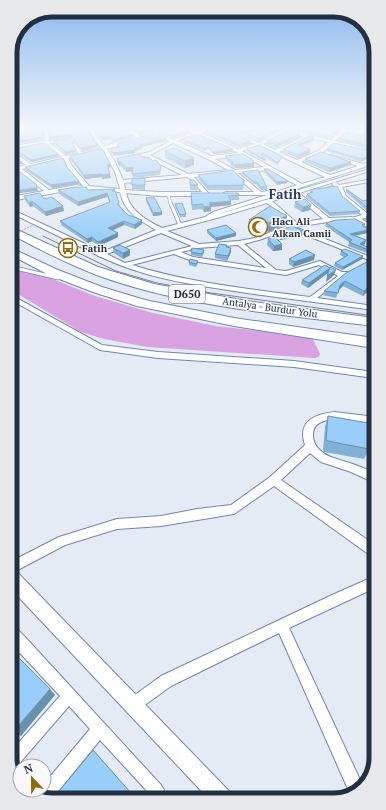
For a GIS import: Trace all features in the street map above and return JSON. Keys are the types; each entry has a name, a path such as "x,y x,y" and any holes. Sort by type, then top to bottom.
{"highway":[{"name":"Antalya - Burdur Yolu","path":"17,233 82,265 129,281 209,299 369,321"},
{"name":"Antalya - Burdur Yolu","path":"17,254 68,280 114,296 153,307 204,317 369,343"}],"street":[{"path":"18,168 30,165"},
{"path":"69,165 87,187"},
{"path":"114,165 121,182 126,203 132,211 162,230 198,246"},
{"path":"166,165 194,179 206,194"},
{"path":"222,165 233,171 259,193"},
{"path":"264,165 302,186"},
{"path":"301,165 331,180 339,187 344,197 369,215"},
{"path":"100,255 162,230 215,217 296,193 367,165"},
{"path":"18,168 48,192"},
{"path":"121,182 270,168"},
{"path":"207,218 215,213 281,192 369,170"},
{"path":"321,190 369,181"},
{"path":"365,182 369,185"},
{"path":"17,198 87,187 168,194 214,194"},
{"path":"221,194 281,192"},
{"path":"296,193 328,220"},
{"path":"268,202 292,226 367,262"},
{"path":"17,214 100,255 124,265 160,276 201,284 369,307"},
{"path":"124,265 198,246 239,243 258,239 292,226 328,220 355,219 369,216"},
{"path":"355,219 369,226"},
{"path":"239,243 275,272"},
{"path":"174,252 192,259 275,272 292,272 320,263 342,275"},
{"path":"310,300 342,275 367,262"},
{"path":"17,300 100,347 158,355 294,364 369,374"},
{"path":"369,420 343,416 320,418 312,423 308,429 310,447 322,458 349,466 369,476"},
{"path":"17,564 63,541 113,526 127,523 161,521 201,513 228,511 240,506 274,480 310,447"},
{"path":"274,480 369,548"},
{"path":"17,583 217,793"},
{"path":"133,705 166,682 336,598 369,584"},
{"path":"282,626 355,786"},
{"path":"17,645 100,729 156,790 154,793"},
{"path":"17,755 69,696"},
{"path":"52,787 100,729"}],"lane":[{"path":"168,194 168,201 174,209 176,219 180,225"},
{"path":"17,268 68,280"}],"path":[{"path":"17,233 33,225"}],"shaded area":[{"path":"170,165 220,165 227,169 186,173"},
{"path":"17,270 40,274 95,296 153,313 216,326 312,337 320,354 319,357 314,358 147,347 104,339 81,332 17,294"}],"building":[{"path":"34,165 66,165 79,181 51,185 25,167"},
{"path":"76,165 108,165 110,174 102,175 84,175"},
{"path":"123,165 161,166 160,171 132,174 133,167 126,168"},
{"path":"321,165 341,165 330,168"},
{"path":"264,169 268,169 288,181 277,182"},
{"path":"17,170 36,184 37,188 17,191"},
{"path":"232,170 245,181 243,181 244,185 208,186 198,175"},
{"path":"258,170 267,187 261,187 257,182 254,182 242,172"},
{"path":"145,178 145,185 132,185 132,179"},
{"path":"190,180 194,180 198,185 190,185"},
{"path":"337,186 342,196 360,211 330,213 307,194 313,192 310,190"},
{"path":"86,187 88,190 115,189 112,191 115,191 119,203 117,204 128,215 142,220 134,225 124,221 108,228 118,233 98,242 92,237 87,239 60,221 110,202 107,193 78,202 58,190"},
{"path":"346,189 363,201 369,199 369,209"},
{"path":"40,193 44,199 52,197 63,206 45,212 32,201 29,203 24,196"},
{"path":"191,193 238,193 239,195 228,196 231,201 209,203 211,206 204,207 202,204 192,205"},
{"path":"154,197 162,212 153,213 146,198"},
{"path":"305,199 311,205 303,207 295,202"},
{"path":"182,203 186,214 180,215 175,204"},
{"path":"270,206 287,216 269,223 265,221 260,224 249,220"},
{"path":"355,219 365,224 362,225 368,230 350,234 366,240 360,244 369,248 369,250 349,242 352,240 326,223 336,220"},
{"path":"226,225 236,233 216,238 207,230"},
{"path":"292,226 303,231 281,236 275,232"},
{"path":"276,238 282,244 274,246 268,239"},
{"path":"219,244 227,245 226,247 231,248 228,256 215,254"},
{"path":"120,245 130,250 123,253 113,248"},
{"path":"192,248 204,250 202,254 191,252"},
{"path":"345,249 363,256 343,267 335,263 348,255 341,251"},
{"path":"306,250 315,255 294,262 289,259"},
{"path":"190,259 198,261 196,264 189,262"},
{"path":"369,261 369,286 364,291 345,281 340,285 338,293 324,291 346,273"},
{"path":"325,265 330,268 309,283 302,280"},
{"path":"330,267 336,270 327,276"},
{"path":"328,416 368,423 369,418 369,449 326,440"},
{"path":"17,656 50,689 17,728"},
{"path":"93,750 131,793 57,793"}],"tram line":[{"path":"43,236 116,271 157,283 211,293 369,315"}],"place":[{"name":"Hacı Ali Alkan Camii","path":"258,227"},
{"name":"Fatih","path":"68,248"}],"district":[{"name":"Fatih","path":"285,194"}]}
